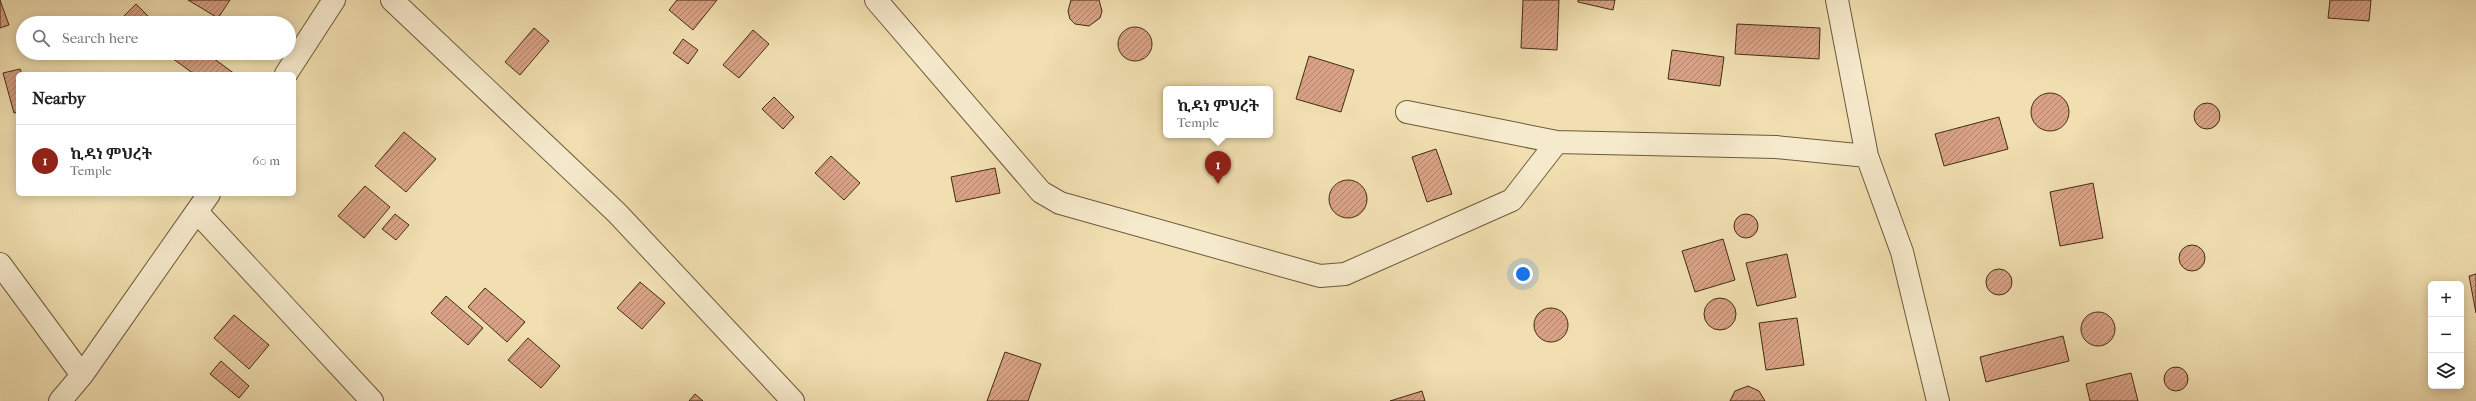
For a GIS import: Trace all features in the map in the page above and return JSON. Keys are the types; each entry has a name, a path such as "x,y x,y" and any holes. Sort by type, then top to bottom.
{"street":[{"path":"296,59 334,0"},
{"path":"392,0 617,213 793,401"},
{"path":"876,0 1041,192 1060,203 1320,276 1345,274 1512,200 1557,142"},
{"path":"1837,0 1867,156 1902,252 1938,401"},
{"path":"287,72 295,60"},
{"path":"1406,112 1557,142 1776,147 1867,156"},
{"path":"60,401 82,375 203,203 372,401"},
{"path":"0,264 82,375"}],"building":[{"path":"0,0 9,25 0,28"},
{"path":"188,0 230,0 219,16 215,16"},
{"path":"677,0 717,0 693,30 669,10"},
{"path":"1071,0 1099,0 1102,11 1100,18 1089,26 1075,24 1070,19 1068,11"},
{"path":"1523,0 1559,0 1557,50 1521,48"},
{"path":"1578,0 1615,0 1613,10 1578,2"},
{"path":"2330,0 2371,0 2369,21 2328,18"},
{"path":"136,4 148,16 124,16"},
{"path":"1737,24 1820,28 1819,59 1735,54"},
{"path":"1132,27 1138,27 1147,32 1151,38 1151,50 1147,56 1138,61 1132,61 1123,56 1118,47 1118,41 1123,32"},
{"path":"534,28 549,41 520,75 505,62"},
{"path":"753,30 769,44 739,78 723,65"},
{"path":"683,39 698,50 688,64 673,53"},
{"path":"1672,50 1724,57 1720,86 1668,79"},
{"path":"1309,56 1354,70 1341,112 1296,99"},
{"path":"175,60 216,60 232,72 191,72"},
{"path":"20,69 21,72 16,72 16,112 14,113 3,73"},
{"path":"2046,93 2054,93 2064,98 2068,105 2068,119 2064,126 2054,131 2046,131 2036,126 2034,123 2031,116 2031,108 2036,98 2039,96"},
{"path":"774,97 794,117 783,129 762,109"},
{"path":"2207,103 2216,107 2220,116 2216,125 2207,129 2198,125 2194,116 2198,107"},
{"path":"1999,117 2008,149 1944,166 1935,134"},
{"path":"404,132 436,159 406,192 375,166"},
{"path":"1436,149 1452,194 1427,202 1412,157"},
{"path":"831,156 860,183 844,200 815,173"},
{"path":"995,168 1000,193 956,202 951,177"},
{"path":"1344,180 1352,180 1359,183 1364,188 1367,199 1364,210 1359,215 1352,218 1344,218 1337,215 1332,210 1329,203 1329,195 1332,188 1337,183"},
{"path":"2093,183 2103,238 2060,246 2050,192"},
{"path":"365,186 390,207 364,238 338,216"},
{"path":"395,214 409,225 396,240 382,229"},
{"path":"1746,214 1755,217 1758,226 1755,235 1746,238 1737,235 1734,226 1737,217"},
{"path":"1723,239 1735,280 1695,292 1682,251"},
{"path":"2192,245 2201,249 2205,258 2201,267 2192,271 2183,267 2179,258 2183,249"},
{"path":"1787,254 1796,297 1757,306 1746,263"},
{"path":"1999,269 2008,273 2012,282 2008,291 1999,295 1990,291 1986,282 1990,273"},
{"path":"2476,274 2476,313 2469,276"},
{"path":"640,282 665,303 642,329 617,308"},
{"path":"485,288 525,322 507,342 468,307"},
{"path":"446,296 483,328 468,345 431,313"},
{"path":"1720,298 1729,301 1733,305 1736,314 1733,323 1729,327 1720,330 1711,327 1707,323 1704,314 1707,305 1711,301"},
{"path":"1548,308 1554,308 1558,309 1565,315 1568,325 1567,332 1561,339 1554,342 1548,342 1544,341 1537,335 1534,328 1534,322 1535,318 1541,311"},
{"path":"2095,312 2101,312 2105,313 2112,319 2115,329 2114,336 2108,343 2101,346 2095,346 2091,345 2084,339 2081,332 2081,326 2082,322 2088,315"},
{"path":"234,315 269,345 249,369 214,338"},
{"path":"1797,318 1804,365 1766,370 1759,323"},
{"path":"2063,336 2069,361 1986,382 1980,357"},
{"path":"528,338 560,366 541,388 508,360"},
{"path":"1005,352 1041,364 1028,401 987,401"},
{"path":"221,361 249,386 239,398 210,374"},
{"path":"2176,367 2185,370 2188,379 2185,388 2176,391 2167,388 2164,379 2167,370"},
{"path":"2131,373 2138,401 2090,401 2086,384"},
{"path":"1748,386 1759,391 1765,401 1730,401 1735,391"},
{"path":"1422,391 1425,401 1390,401"},
{"path":"695,394 703,401 689,401"}],"place":[{"name":"ኪዳነ ምህረት","path":"1218,184"}]}
